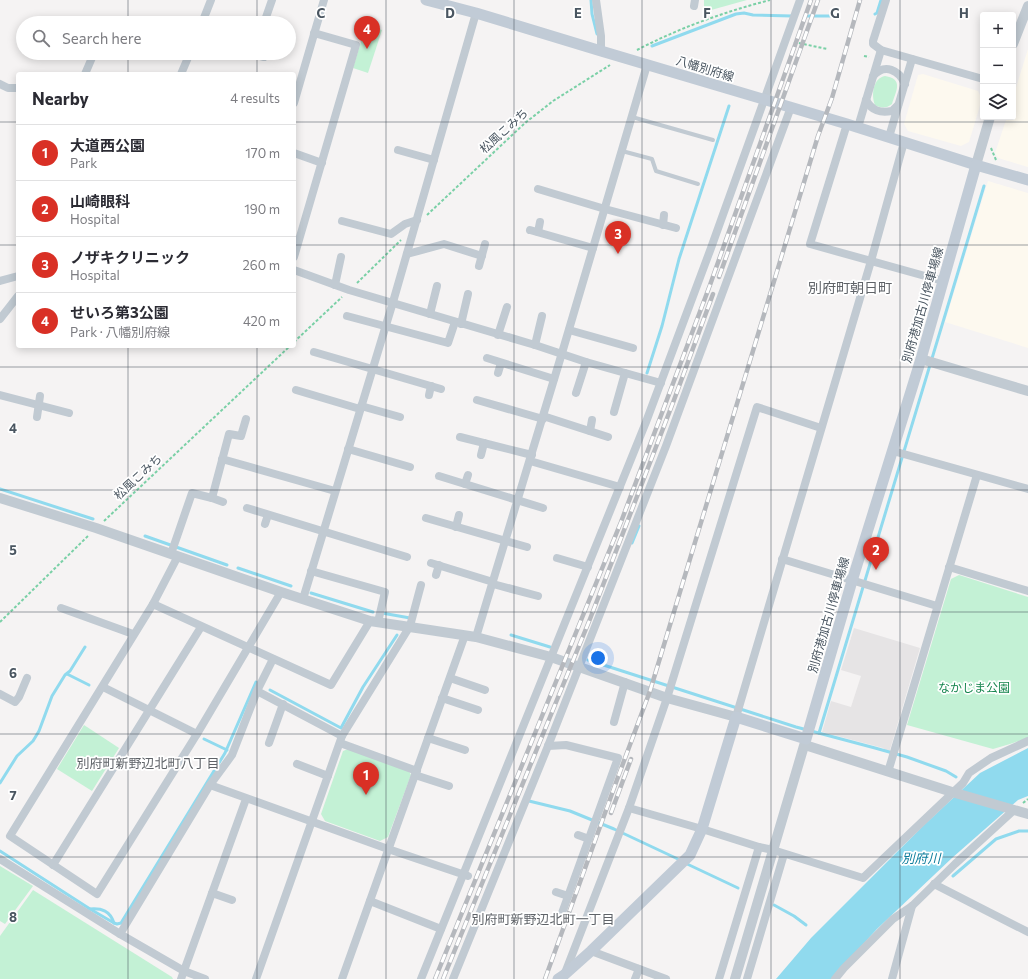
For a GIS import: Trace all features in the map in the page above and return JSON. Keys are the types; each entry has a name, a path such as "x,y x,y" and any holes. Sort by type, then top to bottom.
{"main road":[{"name":"八幡別府線","path":"426,0 476,13 622,58 858,127 976,165"},
{"path":"976,165 1028,180"},
{"name":"別府港加古川停車場線","path":"806,740 852,581 894,451 976,165"},
{"path":"562,978 690,855 702,828 736,716 806,740"}],"street":[{"path":"205,16 211,0"},
{"path":"266,16 272,0"},
{"path":"296,96 324,0"},
{"path":"596,0 601,51"},
{"path":"421,979 441,929 466,875 551,657 661,383 800,0"},
{"path":"886,0 873,41 873,44 880,50 980,78"},
{"path":"1016,35 1028,6"},
{"path":"303,599 393,302 476,13"},
{"path":"296,250 356,45 314,32"},
{"path":"858,127 880,50"},
{"path":"889,137 912,59"},
{"path":"86,72 91,60"},
{"path":"182,72 187,60"},
{"path":"476,637 543,418 647,65"},
{"path":"873,76 878,71 884,69 890,70 899,74 905,84"},
{"path":"0,84 8,88 16,88"},
{"path":"866,100 872,108 885,112 892,112 897,108 900,102"},
{"path":"453,979 580,668 666,446 791,107"},
{"path":"976,165 989,120"},
{"path":"847,124 810,244 943,281"},
{"path":"0,498 96,528 281,592 374,621 476,637 551,657 667,698 736,716 871,261 904,142"},
{"path":"398,150 434,160"},
{"path":"296,155 322,163"},
{"path":"538,189 676,228"},
{"path":"663,225 664,215"},
{"path":"359,225 361,217"},
{"path":"342,221 391,234 405,224 416,223"},
{"path":"540,222 534,231 593,248"},
{"path":"407,254 444,244 482,256"},
{"path":"478,266 485,244"},
{"path":"335,285 341,258"},
{"path":"296,271 349,290 562,353 586,362 661,383"},
{"path":"0,281 16,277"},
{"path":"430,314 437,286"},
{"path":"347,316 448,343 458,323 468,294"},
{"path":"0,319 16,299"},
{"path":"498,334 507,307"},
{"path":"535,345 542,316"},
{"path":"569,330 633,348"},
{"path":"314,352 441,389"},
{"path":"487,358 554,379"},
{"path":"921,359 1028,391"},
{"path":"576,392 586,362"},
{"path":"498,373 501,363"},
{"path":"614,412 625,373"},
{"path":"429,395 431,386"},
{"path":"296,390 400,417"},
{"path":"0,395 69,413"},
{"path":"37,417 40,396"},
{"path":"477,400 608,437"},
{"path":"562,978 628,808 667,698 757,407 821,428"},
{"path":"212,498 229,434 241,436 246,419"},
{"path":"590,431 592,420"},
{"path":"460,437 484,443 620,487"},
{"path":"481,454 484,443"},
{"path":"348,449 410,467"},
{"path":"894,451 1028,489"},
{"path":"400,464 402,455"},
{"path":"222,459 335,491"},
{"path":"465,484 468,474"},
{"path":"888,772 977,475"},
{"path":"439,476 543,508"},
{"path":"223,502 192,493 175,555 153,604 10,836 97,894 198,734 281,592"},
{"path":"247,508 407,557"},
{"path":"265,524 268,515"},
{"path":"456,527 459,515"},
{"path":"426,518 505,542 527,547"},
{"path":"557,558 588,567"},
{"path":"782,559 937,606"},
{"path":"436,575 435,564 538,596"},
{"path":"949,567 1028,591"},
{"path":"153,604 331,685 374,621 385,592 311,571"},
{"path":"256,979 341,740 410,626 422,585"},
{"path":"61,608 134,634"},
{"path":"53,865 201,626"},
{"path":"342,979 465,635"},
{"path":"120,934 210,785 232,754 257,691 273,659"},
{"path":"0,694 16,702 27,678"},
{"path":"450,678 485,690"},
{"path":"614,722 625,682"},
{"path":"103,687 198,734"},
{"path":"257,691 284,704 341,740 449,786"},
{"path":"442,698 478,710"},
{"path":"270,743 284,704"},
{"path":"428,738 465,750"},
{"path":"735,979 806,740 888,772 1028,814"},
{"path":"628,808 702,828 759,847 863,878 963,783 969,773 991,758 1028,741"},
{"path":"548,746 566,745 618,758 562,914"},
{"path":"297,764 328,776"},
{"path":"210,785 388,849 466,875"},
{"path":"183,975 246,799"},
{"path":"835,979 893,919 912,906 1014,810"},
{"path":"578,834 589,839"},
{"path":"719,979 759,847"},
{"path":"747,979 784,854"},
{"path":"0,859 183,975 205,979"},
{"path":"934,884 1028,932"},
{"path":"556,892 568,896"},
{"path":"212,893 232,900"},
{"path":"370,902 441,929"},
{"path":"892,979 912,906"},
{"path":"590,951 666,979"},
{"path":"635,979 639,969"}],"lane":[{"path":"632,117 713,140"},
{"path":"622,151 652,159 656,171 698,184"}],"path":[{"name":"松風こみち","path":"296,340 416,223 525,123 553,101 622,58 660,38 734,10 770,0"},
{"path":"785,40 826,49"},
{"path":"864,56 869,57"},
{"path":"982,142 991,145 995,160 1002,162"},
{"name":"松風こみち","path":"0,622 96,528 288,348"}],"shaded area":[{"path":"1028,49 1028,167 998,158 995,153 1006,120 1016,120 1016,87"},
{"path":"923,74 978,91 980,95 980,106 969,142 961,146 908,131 904,124 918,75"},
{"path":"988,181 1028,193 1028,348 945,322"},
{"path":"854,628 920,648 889,753 883,748 822,732 831,701 851,707 861,676 841,670"}],"green space":[{"path":"704,0 747,0 704,12"},
{"path":"366,25 382,30 368,73 353,68"},
{"path":"885,76 895,80 897,83 897,90 892,104 888,107 881,107 875,105 873,92 878,80"},
{"name":"なかじま公園","path":"959,575 1028,597 1028,738 993,749 907,725 951,579"},
{"path":"84,725 119,748 92,791 57,769"},
{"path":"348,749 409,771 411,775 388,837 380,841 325,821 321,814 343,751"},
{"path":"0,866 33,886 5,924 0,921"},
{"path":"33,890 173,979 0,979 0,936"}],"water":[{"name":"別府川","path":"1028,748 1028,796 1018,800 952,858 877,929 831,979 776,979 811,938 923,826 980,773"}],"waterway":[{"path":"591,0 592,14 597,34"},
{"path":"875,14 877,13 881,0"},
{"path":"652,46 736,14 744,13 753,15 792,16"},
{"path":"807,16 836,16"},
{"path":"647,373 662,326 679,259 729,106"},
{"path":"819,733 984,186"},
{"path":"0,489 93,519"},
{"path":"632,543 639,526"},
{"path":"145,536 227,565"},
{"path":"238,568 291,586"},
{"path":"311,593 373,612"},
{"path":"382,613 410,618"},
{"path":"270,690 341,728 363,687 397,635"},
{"path":"511,635 550,647"},
{"path":"0,783 17,756 33,741 39,731 52,696 85,647"},
{"path":"588,660 796,727 907,757 946,771 956,777"},
{"path":"67,674 89,685"},
{"path":"0,851 90,909 105,911 114,923 121,923 225,753 256,682"},
{"path":"204,739 227,750"},
{"path":"529,801 570,811 614,829 680,860"},
{"path":"953,876 996,839 1019,831 1028,831"},
{"path":"685,863 738,888"},
{"path":"774,905 794,916 806,925"},
{"path":"90,909 114,923"}],"railway":[{"path":"435,979 621,522 710,285 811,0"},
{"path":"719,277 818,0"},
{"path":"545,979 650,691 818,136 832,98 860,0"},
{"path":"443,979 590,619 713,294"},
{"path":"611,813 631,759"}],"place":[{"name":"せいろ第3公園","path":"367,49"},
{"name":"ノザキクリニック","path":"618,254"},
{"name":"山崎眼科","path":"876,570"},
{"name":"大道西公園","path":"366,795"}],"district":[{"name":"別府町朝日町","path":"850,288"},
{"name":"別府町新野辺北町八丁目","path":"148,763"},
{"name":"別府町新野辺北町一丁目","path":"543,919"}]}
